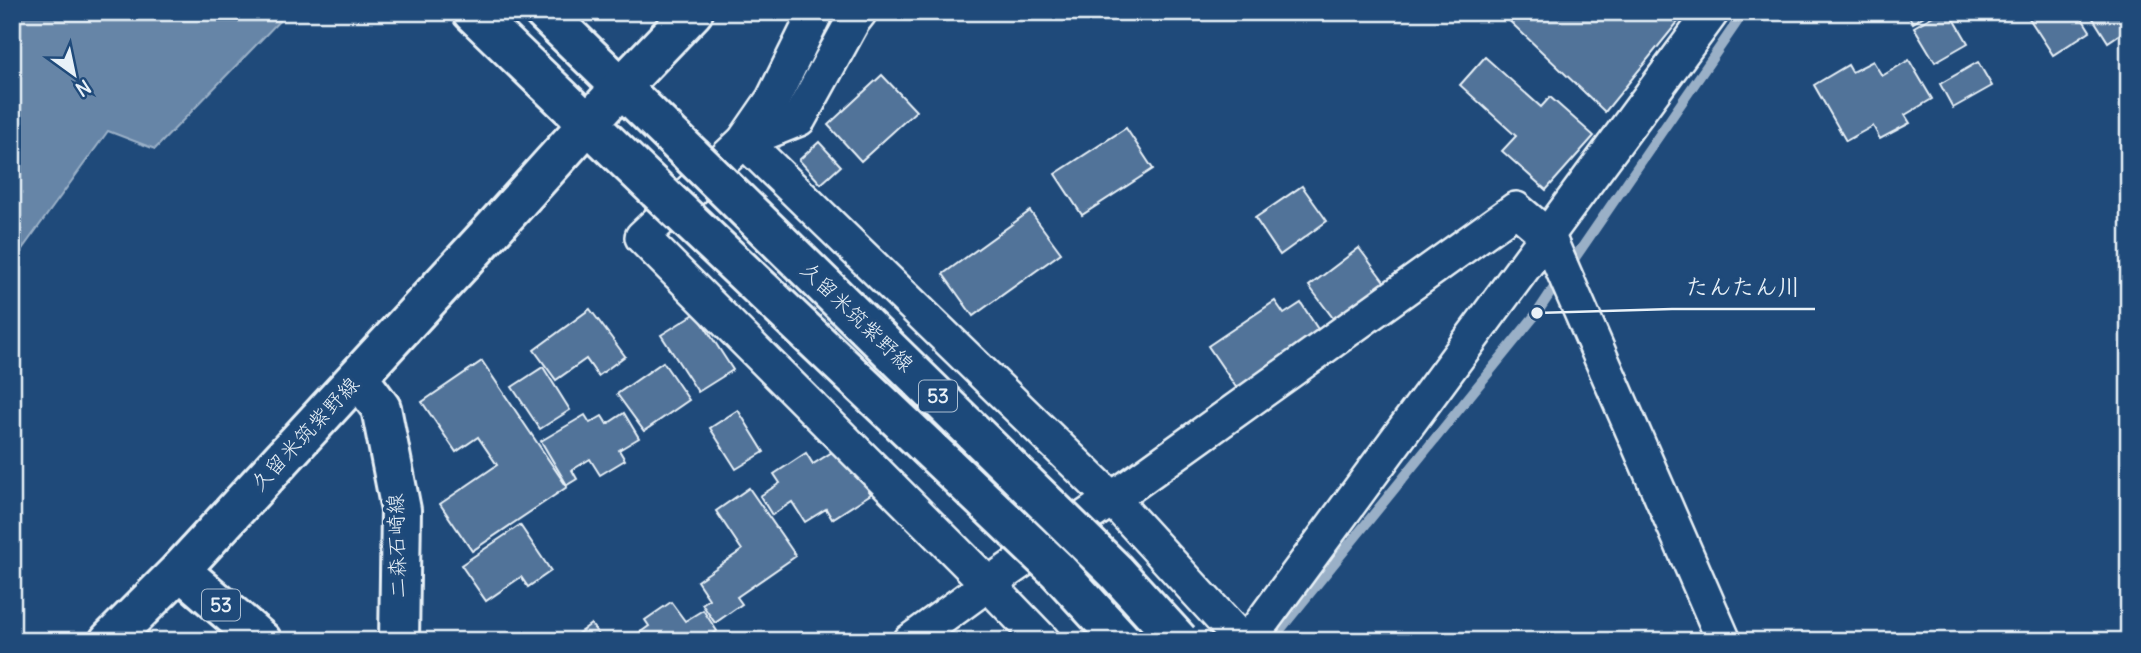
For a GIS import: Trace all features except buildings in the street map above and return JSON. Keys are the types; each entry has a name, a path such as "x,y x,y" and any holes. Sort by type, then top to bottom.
{"main road":[{"name":"久留米筑紫野線","path":"544,12 1116,572 1178,641"},
{"path":"621,87 693,12"},
{"name":"53","path":"484,24 1057,570 1122,641"},
{"name":"久留米筑紫野線","path":"109,641 180,570 621,87"},
{"name":"二森石崎線","path":"358,377 381,408 401,510 399,641"},
{"name":"53","path":"180,570 262,641"}],"street":[{"path":"816,12 773,99 744,141 642,237 1042,641"},
{"path":"744,141 799,119 860,12"},
{"path":"1248,641 1712,12"},
{"path":"744,141 1112,499 1242,641"},
{"path":"910,641 1516,209 1548,236 1724,641"}],"water":[{"path":"12,12 288,12 155,149 108,131 12,263"}],"waterway":[{"path":"1568,268 1744,12"},
{"path":"1271,641 1537,313 1559,280"}],"place":[{"name":"たんたん川","path":"1537,313"}]}
